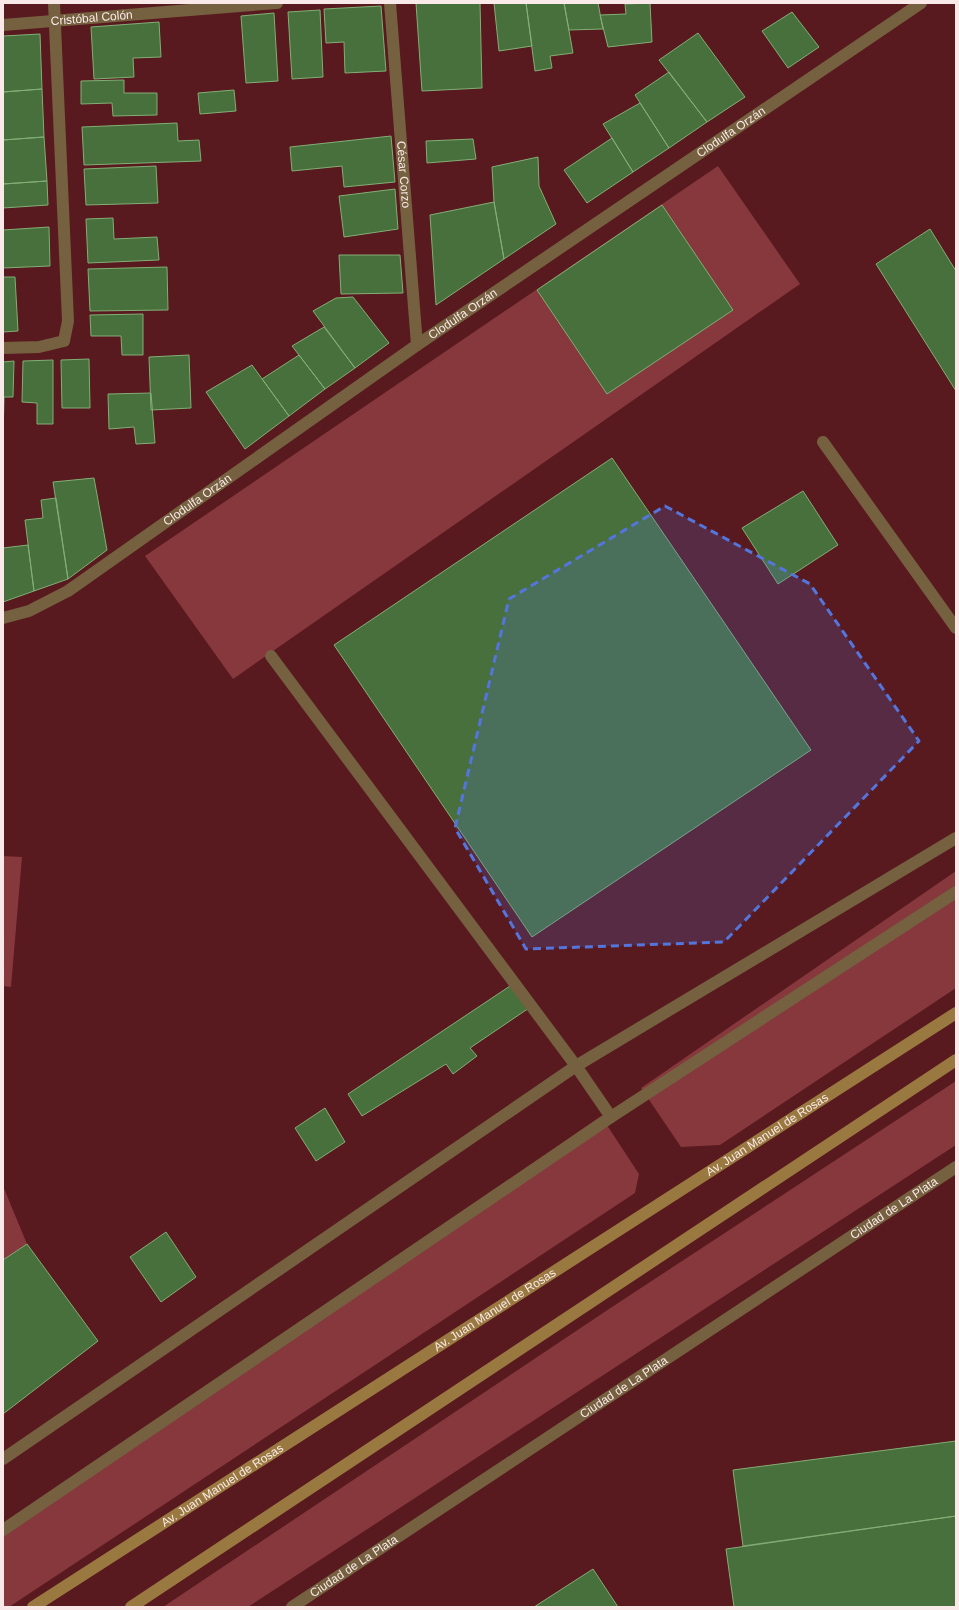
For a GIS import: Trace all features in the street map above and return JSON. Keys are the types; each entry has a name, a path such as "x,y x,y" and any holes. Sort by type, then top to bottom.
{"main road":[{"name":"Av. Juan Manuel de Rosas","path":"33,1607 956,1013"},
{"path":"131,1607 956,1060"}],"street":[{"path":"3,348 39,347 64,341 68,321 54,3"},
{"name":"Cristóbal Colón","path":"3,25 277,3"},
{"name":"César Corzo","path":"390,3 417,345"},
{"name":"Clodulfa Orzán","path":"3,618 29,611 68,591 417,345 921,3"},
{"path":"823,442 956,628"},
{"path":"271,656 576,1066 611,1117"},
{"path":"3,1460 576,1066 956,838"},
{"path":"3,1530 611,1117 956,892"},
{"name":"Ciudad de La Plata","path":"292,1607 956,1167"}],"highlighted area":[{"path":"665,506 810,584 919,741 724,942 526,949 455,828 509,599"}],"shaded area":[{"path":"718,166 800,284 233,679 145,556"},
{"path":"3,856 22,857 11,987 3,986"},
{"path":"956,871 956,988 720,1145 681,1147 641,1088"},
{"path":"956,1081 956,1145 248,1607 163,1607 612,1307"},
{"path":"601,1116 639,1174 635,1193 9,1607 3,1607 3,1529"},
{"path":"3,1186 27,1244 3,1260"}],"building":[{"path":"416,3 480,3 482,88 422,91"},
{"path":"494,3 526,3 532,46 499,51"},
{"path":"526,3 564,3 573,53 550,56 552,68 535,71"},
{"path":"564,3 598,3 603,29 569,30"},
{"path":"650,3 652,42 608,47 600,15 626,14 625,4"},
{"path":"381,6 386,71 345,73 344,42 326,43 324,9"},
{"path":"320,10 323,77 292,79 288,12"},
{"path":"792,12 819,47 788,68 762,31"},
{"path":"274,13 278,81 246,83 241,16"},
{"path":"159,22 161,57 133,58 134,77 94,79 91,27"},
{"path":"698,33 745,97 707,122 659,60"},
{"path":"40,34 42,89 3,92 3,36"},
{"path":"669,72 707,122 669,148 635,95"},
{"path":"124,80 124,93 157,93 157,115 113,116 112,103 81,104 81,81"},
{"path":"42,89 44,137 3,140 3,92"},
{"path":"234,90 236,111 200,114 198,93"},
{"path":"640,103 669,148 633,172 603,124"},
{"path":"177,123 178,141 199,140 201,161 84,165 82,127"},
{"path":"391,136 395,182 344,187 342,166 292,171 290,147"},
{"path":"44,137 47,181 3,184 3,140"},
{"path":"612,138 633,172 587,203 564,170"},
{"path":"473,139 476,159 427,163 426,141"},
{"path":"538,157 539,186 556,224 504,259 494,202 492,167"},
{"path":"156,166 158,203 86,205 84,169"},
{"path":"47,181 48,205 3,208 3,184"},
{"path":"395,189 398,229 344,237 339,196"},
{"path":"494,202 504,259 436,305 430,215"},
{"path":"662,205 733,310 607,394 537,290"},
{"path":"113,218 114,239 157,237 159,260 88,263 86,219"},
{"path":"49,227 50,266 3,268 3,230"},
{"path":"930,229 956,271 956,391 876,264"},
{"path":"339,255 400,255 403,293 341,294"},
{"path":"167,267 168,310 90,311 88,269"},
{"path":"3,277 15,277 18,331 3,332"},
{"path":"353,297 389,343 355,368 313,311 336,298"},
{"path":"143,314 143,355 122,355 121,336 91,336 90,315"},
{"path":"324,327 355,368 325,389 292,346"},
{"path":"189,355 191,408 151,410 149,357"},
{"path":"299,355 325,389 289,416 262,379"},
{"path":"89,359 90,408 62,408 61,360"},
{"path":"53,360 53,424 37,424 37,403 22,402 23,361"},
{"path":"14,361 13,397 4,397 3,440 3,362"},
{"path":"252,365 289,416 245,449 206,392"},
{"path":"151,393 155,443 136,444 134,427 109,429 108,394"},
{"path":"612,458 811,750 532,937 334,645"},
{"path":"94,478 107,550 68,579 53,482"},
{"path":"803,491 838,545 778,584 742,528"},
{"path":"56,498 68,579 34,591 25,520 43,518 41,500"},
{"path":"28,545 34,591 3,602 3,548"},
{"path":"510,986 529,1008 470,1048 477,1056 453,1074 446,1064 362,1116 348,1094"},
{"path":"325,1108 345,1142 316,1161 295,1128"},
{"path":"166,1232 196,1277 161,1302 130,1257"},
{"path":"27,1244 98,1341 3,1414 3,1260"},
{"path":"956,1441 956,1516 743,1546 733,1470"},
{"path":"956,1516 956,1607 734,1607 726,1549"},
{"path":"593,1569 618,1607 534,1607"}]}
